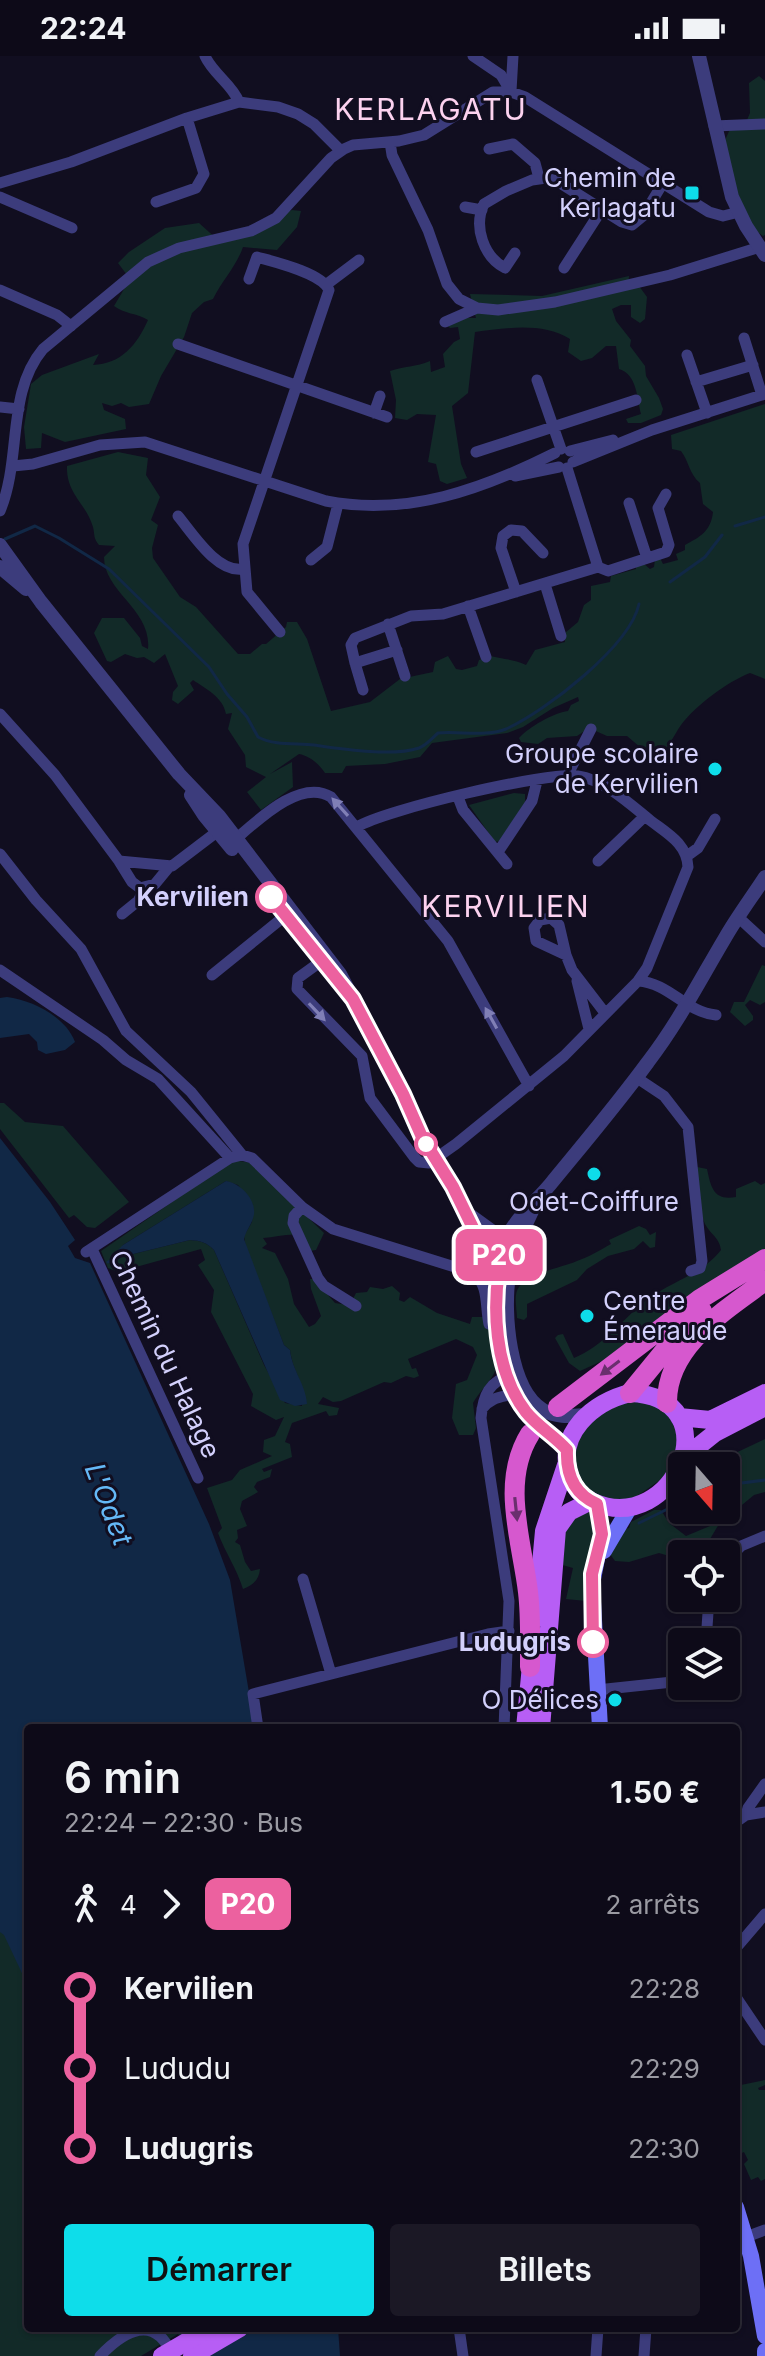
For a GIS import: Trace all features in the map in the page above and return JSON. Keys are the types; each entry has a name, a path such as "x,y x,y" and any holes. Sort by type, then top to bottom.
{"highway":[{"path":"630,1393 696,1316 765,1261"},
{"path":"558,1407 700,1299 765,1261"},
{"path":"673,1410 669,1377 682,1354 727,1309 765,1281"},
{"path":"530,1434 518,1460 514,1486 530,1604 530,1667"}],"main road":[{"path":"525,1724 544,1531 575,1430 586,1415 608,1399 630,1393 654,1395 673,1410 710,1420 765,1393"},
{"path":"691,1452 715,1433 765,1407"},
{"path":"673,1410 686,1438 685,1452"},
{"path":"567,1458 574,1486 594,1502 630,1507 653,1497 668,1486"},
{"path":"594,1502 602,1534 592,1574 600,1724"},
{"path":"541,1724 557,1529 569,1512 594,1502"},
{"path":"593,1599 606,1547 630,1507"},
{"path":"740,2219 765,2336"},
{"path":"162,2356 203,2332"},
{"path":"192,2356 233,2332"}],"street":[{"path":"205,56 239,102"},
{"path":"473,56 501,75 511,92"},
{"path":"511,92 513,56"},
{"path":"445,322 477,308 521,308 578,298 762,251 739,212 728,183 699,56"},
{"path":"0,511 10,485 24,381 31,364 48,344 154,259 179,248 225,238 268,223 288,207 336,154 353,145 390,142 430,133 486,95 511,92 525,97 717,215 739,212"},
{"path":"0,183 71,162 187,118 239,102 278,107 298,114 314,124 336,154"},
{"path":"156,202 196,188 204,174 187,118"},
{"path":"714,126 765,124"},
{"path":"390,142 392,155 428,230 447,284 459,299 477,308"},
{"path":"489,149 513,144 535,163 539,178"},
{"path":"515,253 505,268 491,259 479,226 482,210 494,197 539,178 557,181 627,225 643,216 663,183"},
{"path":"0,197 72,228"},
{"path":"465,207 482,210"},
{"path":"564,268 602,209"},
{"path":"249,279 257,257 318,278 327,284 329,294 243,544 243,569 250,598 280,632"},
{"path":"327,284 359,260"},
{"path":"0,290 57,315 71,326"},
{"path":"13,466 33,464 111,443 145,442 338,504 379,507 413,505 763,395 744,338"},
{"path":"178,344 387,417"},
{"path":"687,355 707,413"},
{"path":"696,382 753,365"},
{"path":"537,380 598,567"},
{"path":"374,413 380,396"},
{"path":"476,452 636,400"},
{"path":"0,407 19,409"},
{"path":"363,690 352,641 388,624 416,614 443,614 598,567 608,571 669,549 658,508 666,494"},
{"path":"629,503 647,558"},
{"path":"311,560 327,547 338,504"},
{"path":"178,516 220,563 236,570 243,569"},
{"path":"516,592 501,548 504,533 522,531 543,553"},
{"path":"0,545 4,567 41,602 179,774 204,815 222,828 324,958 353,999 403,1094 425,1124 437,1158 467,1213 510,1250"},
{"path":"545,584 561,636"},
{"path":"468,606 486,657"},
{"path":"388,624 405,676"},
{"path":"355,663 397,650"},
{"path":"0,714 55,775 132,882 145,888"},
{"path":"567,776 591,729"},
{"path":"324,958 298,978 297,989 362,1056 370,1098 414,1157 422,1163 437,1158 529,1086 638,981 647,968 688,867 687,856 676,839 594,781 567,776 390,812 357,827"},
{"path":"498,852 532,801 537,781"},
{"path":"232,842 280,805 307,791 322,792 331,797 448,941 529,1086"},
{"path":"458,797 463,810 507,864"},
{"path":"598,861 645,816"},
{"path":"687,856 698,848 715,819"},
{"path":"122,914 169,867 222,828"},
{"path":"0,854 36,900 81,949 126,1031 191,1092 236,1156"},
{"path":"119,861 169,867"},
{"path":"513,1375 503,1325 510,1250 538,1200 637,1078 688,1005 765,877"},
{"path":"741,919 765,890"},
{"path":"212,975 289,913"},
{"path":"741,919 763,935"},
{"path":"566,955 576,977 589,1029"},
{"path":"647,968 659,985 697,1012 716,1015"},
{"path":"0,970 95,1034 126,1060 158,1079 236,1156 258,1163 323,1224 474,1273 485,1288 489,1324 503,1325"},
{"path":"576,977 605,1013"},
{"path":"638,981 659,985"},
{"path":"637,1078 664,1096 688,1127 702,1261 700,1268 691,1271"},
{"name":"Chemin du Halage","path":"198,1478 110,1275 89,1251 236,1156"},
{"path":"302,1207 294,1216 293,1223 318,1278 324,1286 356,1306"},
{"path":"503,1325 510,1343 515,1393 532,1419 567,1458"},
{"path":"504,1724 509,1631 506,1567 482,1432 481,1409 487,1389 513,1375"},
{"path":"481,1409 494,1397 515,1393 549,1413 568,1417 586,1415"},
{"path":"740,1547 765,1536"},
{"path":"303,1579 331,1674"},
{"path":"257,1724 253,1694 509,1631"},
{"path":"597,1690 668,1682"},
{"path":"741,1819 765,1784"},
{"path":"741,1819 765,1812"},
{"path":"740,1943 765,1914"},
{"path":"740,2003 765,2040"},
{"path":"746,2237 765,2230"},
{"path":"100,2356 122,2337 134,2332"},
{"path":"150,2332 160,2336 173,2356"},
{"path":"460,2332 463,2356"},
{"path":"596,2356 598,2332"},
{"path":"644,2356 646,2332"}],"green space":[{"path":"759,76 765,81 763,236 742,208 722,147 730,129 747,120 750,113 749,83"},
{"path":"292,210 301,211 297,227 277,250 243,247 213,299 204,302 192,313 184,337 149,404 129,407 121,403 112,406 102,403 104,410 125,419 126,429 65,442 42,433 41,448 26,449 24,427 31,384 42,375 99,354 93,365 112,361 127,352 144,329 148,320 114,306 130,279 118,263 129,252 165,228 199,223 219,241"},
{"path":"629,276 628,288 639,286 647,297 645,319 640,323 631,317 631,305 612,309 616,321 631,340 630,346 645,366 646,376 663,409 661,415 641,423 628,423 626,419 641,414 633,381 619,369 616,346 606,346 592,358 581,361 568,352 570,339 548,330 524,328 475,332 468,393 452,406 461,464 467,478 447,484 440,481 436,464 428,462 436,415 417,414 407,420 395,418 396,400 390,371 430,361 431,372 445,367 443,354 460,339 458,327 450,328 447,325 462,318 476,318 470,294 542,296"},
{"path":"765,404 765,679 750,673 712,695 687,717 666,748 654,759 627,736 607,736 589,728 577,736 547,738 538,744 521,742 519,738 529,729 568,711 571,705 579,701 578,697 507,733 432,743 420,757 385,764 346,766 342,773 325,773 314,761 299,754 270,774 292,762 293,787 261,810 247,792 266,777 246,767 245,755 228,729 232,713 226,714 218,698 193,680 190,683 194,690 178,704 172,700 178,686 165,654 154,663 144,657 125,654 107,661 94,633 102,618 124,618 140,638 142,646 148,649 143,623 111,581 106,569 104,557 115,546 97,543 90,519 68,476 67,466 118,452 148,458 146,475 160,497 151,520 158,525 152,548 153,558 180,597 196,607 238,654 250,654 286,627 287,622 297,622 307,639 331,711 370,702 400,679 433,672 435,662 448,656 456,669 462,670 477,666 479,660 490,656 526,665 535,650 565,642 565,633 578,622 584,605 591,600 591,586 610,582 611,576 636,569 636,566 644,564 650,569 660,558 663,564 678,560 676,554 685,550 685,545 707,529 713,512 703,504 700,483 684,455 672,449 671,435"},
{"path":"514,793 525,794 525,802 500,841 495,842 469,805"},
{"path":"762,965 765,966 765,1002 760,1005 750,1000 745,1005 753,1020 745,1026 730,1012 734,1002 744,1002"},
{"path":"0,1103 4,1103 25,1122 63,1126 129,1202 95,1228 87,1227 74,1215 69,1218 0,1129"},
{"path":"233,1160 252,1163 324,1233 316,1250 310,1251 302,1235 263,1238 267,1244 262,1248 275,1253 288,1279 294,1304 309,1327 321,1316 310,1279 314,1279 335,1303 354,1306 356,1293 367,1292 370,1287 383,1289 392,1286 400,1293 399,1300 404,1302 410,1297 437,1313 470,1324 472,1317 483,1317 494,1342 497,1363 492,1377 473,1403 476,1428 473,1435 459,1435 452,1418 456,1384 467,1380 477,1355 473,1347 456,1339 408,1359 419,1376 384,1382 341,1401 333,1402 323,1397 318,1404 339,1408 337,1415 329,1416 326,1411 292,1423 285,1442 290,1444 292,1457 262,1469 264,1472 272,1469 270,1477 257,1482 254,1487 258,1492 242,1501 240,1509 247,1526 237,1530 235,1542 240,1545 251,1571 260,1569 255,1582 243,1589 218,1533 222,1528 207,1488 232,1480 240,1470 272,1456 263,1452 264,1440 275,1436 284,1417 276,1420 251,1406 253,1394 211,1312 214,1290 198,1265 205,1260 201,1249 118,1272 108,1268 101,1251","holes":["226,1181 238,1185 253,1205 252,1222 244,1236 246,1248 284,1345 290,1350 301,1384 302,1406 285,1403 264,1365 211,1247 190,1240 117,1258 123,1245"]},
{"path":"697,1167 707,1169 712,1187 723,1197 736,1197 736,1189 755,1181 761,1185 765,1183 765,1249 613,1356 580,1371 569,1363 555,1338 558,1335 563,1334 574,1358 585,1353 648,1299 705,1266 721,1250 702,1217"},
{"path":"639,1226 650,1235 656,1232 655,1247 650,1248 643,1241 634,1249 608,1256 587,1269 577,1280 527,1304 527,1317 524,1320 517,1318 516,1294 524,1282 590,1255 611,1244 609,1240"},
{"path":"0,1383 28,1724 24,1724 24,2332 238,2332 187,2356 178,2334 141,2356 0,2356"},
{"path":"647,1400 671,1417 680,1446 677,1452 668,1452 666,1476 634,1498 613,1501 587,1490 575,1474 575,1441 580,1432 615,1403"},
{"path":"765,1439 765,1492 754,1495 740,1507 740,1452 738,1452"},
{"path":"654,1510 661,1510 668,1524 686,1536 710,1526 698,1524 719,1524 708,1540 668,1540 668,1556 659,1553 629,1562 615,1561 610,1554 631,1522"},
{"path":"586,1512 592,1513 596,1519 586,1601 566,1599 573,1568 559,1564 566,1524"},
{"path":"765,2080 765,2085 758,2088 765,2090 765,2179 761,2181 758,2177 751,2180 744,2164 748,2160 744,2152 740,2154 740,2085"}],"water":[{"path":"7,997 47,1011 64,1025 75,1042 65,1050 46,1054 38,1050 37,1042 29,1034 0,1038 0,998"},
{"name":"L'Odet","path":"0,1138 75,1240 68,1246 75,1258 90,1263 209,1524 230,1580 254,1724 24,1724 24,1978 0,1932"},
{"path":"226,1181 242,1188 254,1208 244,1239 284,1345 290,1350 307,1404 295,1406 280,1400 214,1250 208,1245 190,1240 117,1258 118,1250 123,1245"},
{"path":"338,2332 340,2356 190,2356 179,2333"}],"waterway":[{"path":"735,526 765,517"},
{"path":"5,539 35,526 109,569 209,667 247,717 258,737 278,743 395,752 419,748 438,733 482,733 506,729 542,708 584,676 620,639 639,604"},
{"path":"670,582 705,557 722,535"},
{"path":"108,1262 117,1258"},
{"path":"740,1483 765,1480"},
{"path":"639,1523 668,1509"}],"bus line":[{"name":"P20","path":"271,897 353,999 403,1094 417,1128 453,1187 475,1232 492,1250 502,1255 497,1288 498,1327 509,1382 528,1414 567,1450 566,1465 574,1486 584,1497 597,1504 602,1534 592,1574 593,1642"}],"place":[{"name":"Chemin de Kerlagatu","path":"692,193"},
{"name":"Groupe scolaire de Kervilien","path":"715,769"},
{"name":"Kervilien","path":"271,897"},
{"name":"Odet-Coiffure","path":"594,1174"},
{"name":"Centre Émeraude","path":"587,1316"},
{"name":"Ludugris","path":"593,1642"},
{"name":"O Délices","path":"615,1700"}],"district":[{"name":"KERLAGATU","path":"431,110"},
{"name":"KERVILIEN","path":"506,907"}]}
